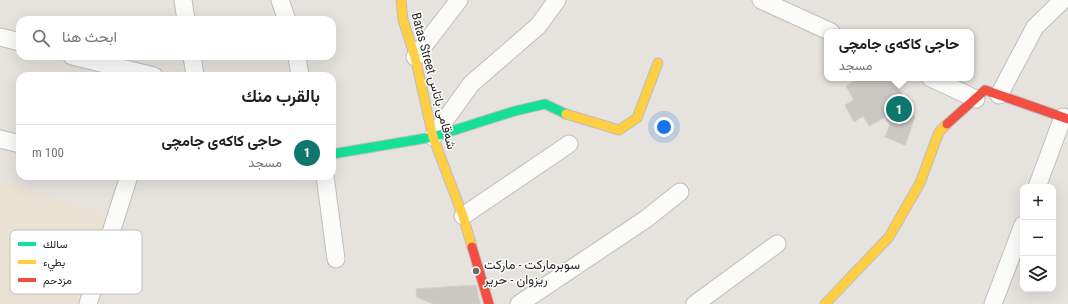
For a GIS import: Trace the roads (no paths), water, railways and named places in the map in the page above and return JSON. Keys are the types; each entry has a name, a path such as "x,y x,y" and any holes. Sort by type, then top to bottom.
{"street":[{"path":"183,0 185,16"},
{"path":"280,0 286,16"},
{"name":"Batas Street شەقامی باتاس","path":"400,0 403,20 415,57 433,137 463,216 489,304"},
{"path":"415,57 459,0"},
{"path":"433,137 471,84 538,26 557,0"},
{"path":"761,0 824,29"},
{"path":"1000,95 1035,27 1062,0"},
{"path":"0,37 16,41"},
{"path":"88,60 138,72"},
{"path":"193,60 194,72"},
{"path":"298,60 299,72"},
{"path":"336,153 433,137 515,111 545,104 570,116 619,130 637,118 658,63"},
{"path":"937,81 976,99"},
{"path":"824,304 889,237 920,182 939,132 985,90 1066,118 1038,184"},
{"path":"0,139 16,143"},
{"path":"463,216 569,144"},
{"path":"112,230 128,180"},
{"path":"326,180 336,259"},
{"path":"519,304 646,219 680,192"},
{"path":"993,304 1020,233"},
{"path":"695,304 777,244"},
{"path":"88,304 91,294"}],"place":[{"name":"حاجی کاکەی جامچی","path":"899,109"},
{"name":"سوبرماركت - ماركت ريزوان - حرير","path":"476,271"}]}
